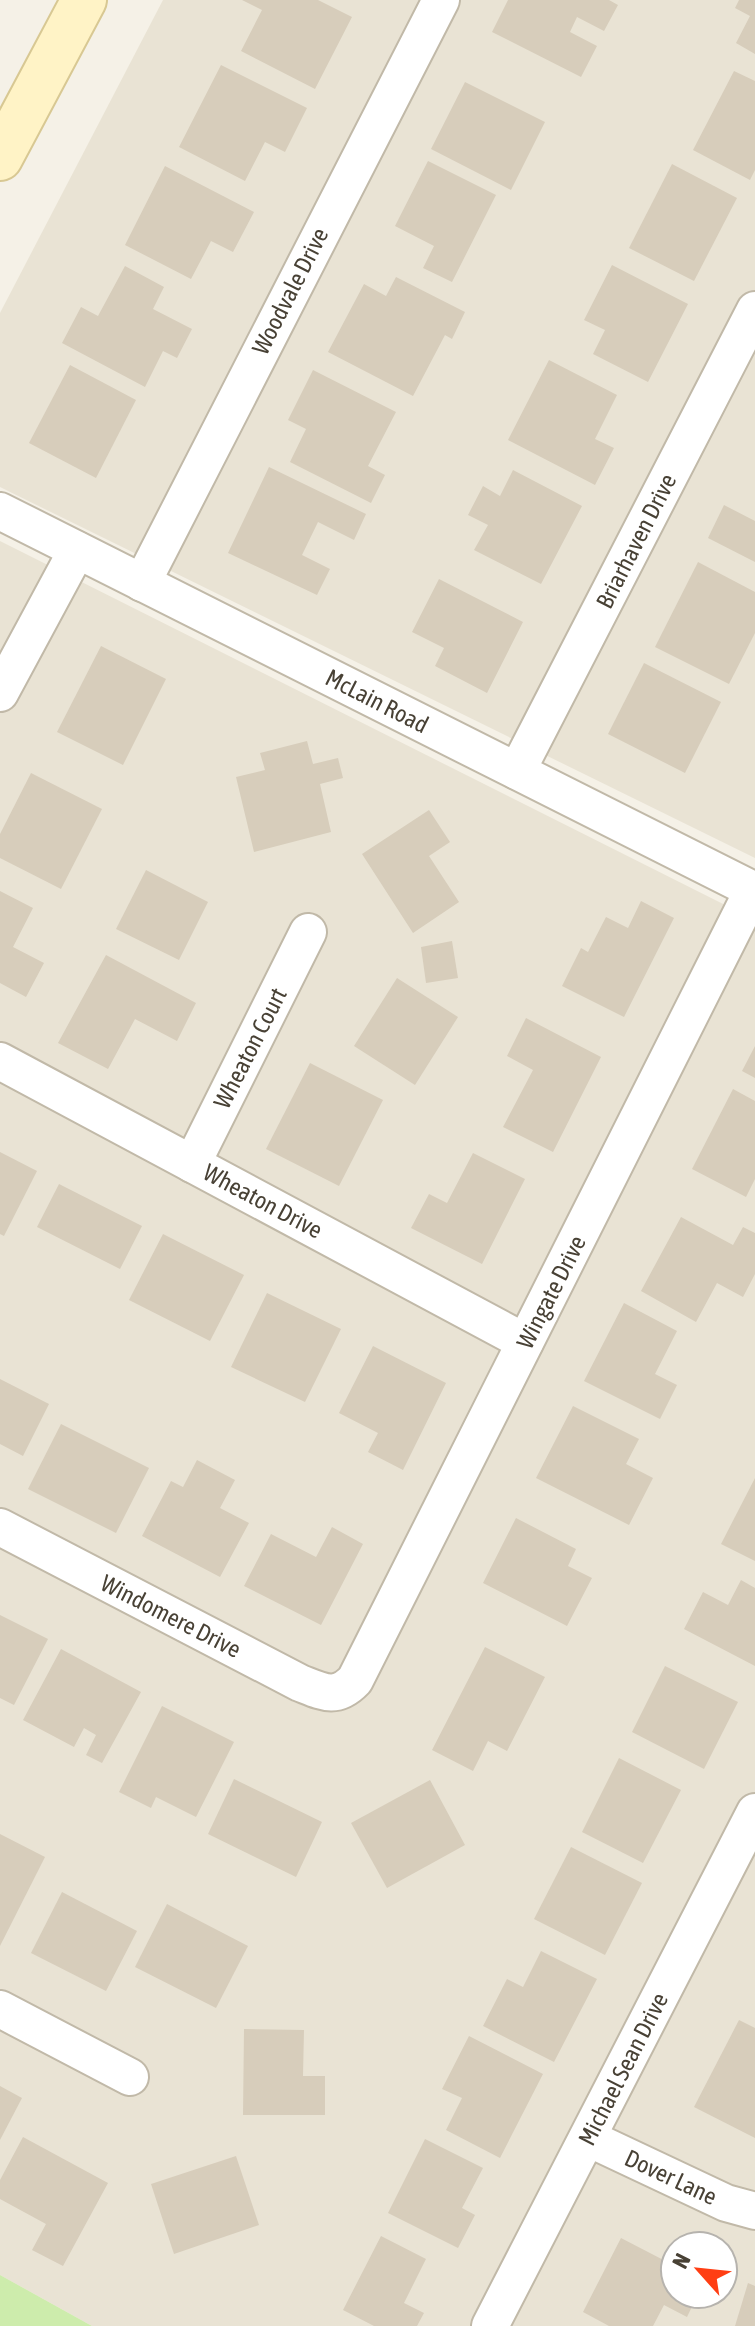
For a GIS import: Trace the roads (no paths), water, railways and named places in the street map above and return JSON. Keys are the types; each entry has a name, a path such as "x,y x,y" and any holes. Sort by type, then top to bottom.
{"main road":[{"path":"0,158 84,0"}],"street":[{"name":"Woodvale Drive","path":"142,583 441,0"},
{"name":"Briarhaven Drive","path":"517,771 755,310"},
{"name":"McLain Road","path":"0,511 754,890"},
{"path":"0,693 77,550"},
{"name":"Wingate Drive","path":"344,1691 355,1680 754,890"},
{"name":"Wheaton Court","path":"192,1164 308,932"},
{"name":"Wheaton Drive","path":"0,1061 525,1342"},
{"name":"Windomere Drive","path":"0,1527 300,1683 329,1695 344,1691"},
{"name":"Michael Sean Drive","path":"490,2326 755,1812"},
{"path":"0,2009 130,2077"},
{"name":"Dover Lane","path":"588,2138 726,2203 755,2211"}]}
